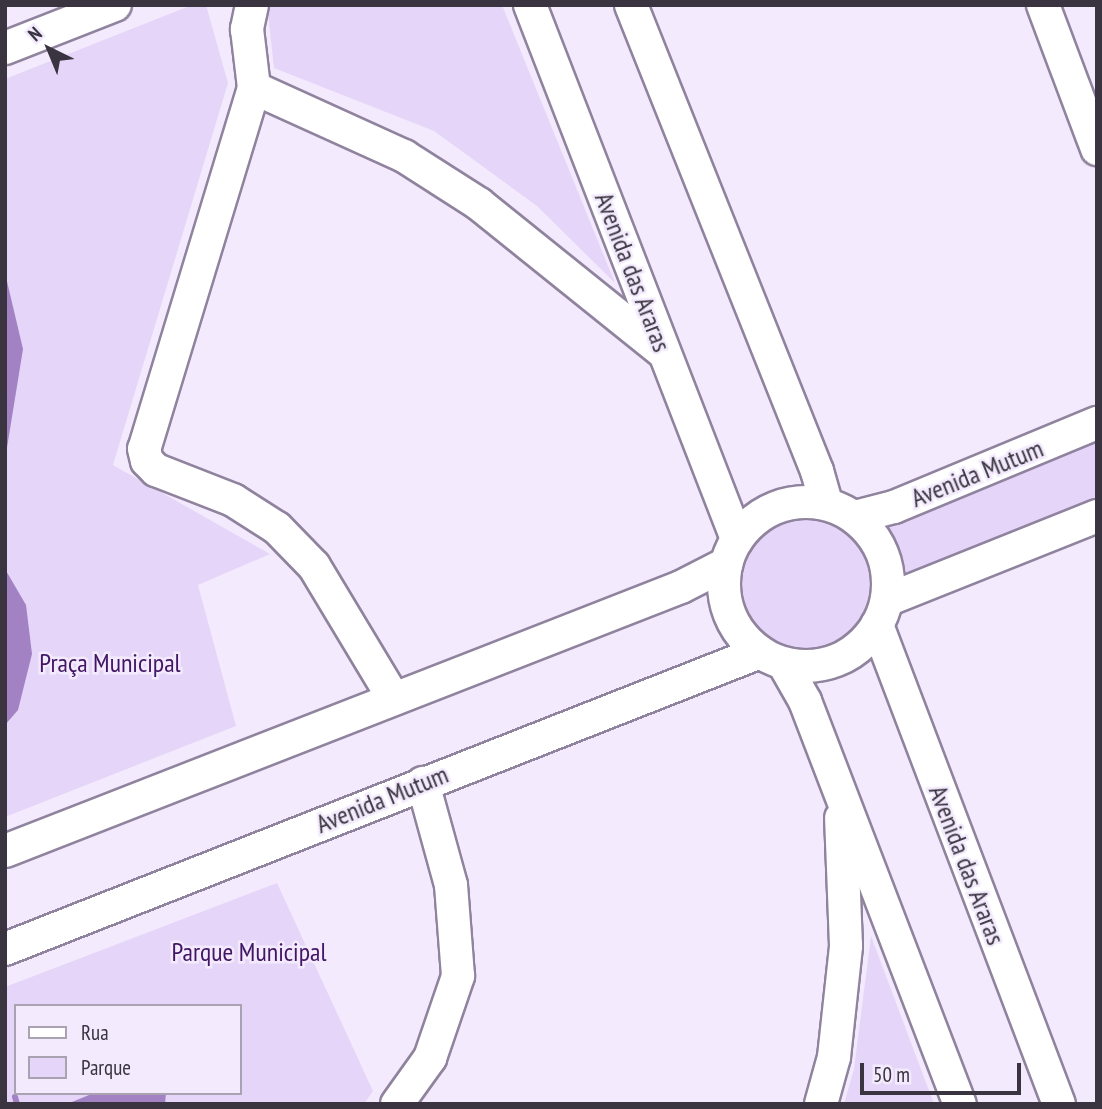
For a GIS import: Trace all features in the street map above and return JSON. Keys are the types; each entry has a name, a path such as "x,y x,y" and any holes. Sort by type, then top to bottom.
{"street":[{"path":"5,48 116,5"},
{"name":"Avenida das Araras","path":"530,5 663,352 732,551"},
{"path":"631,5 817,471 826,503"},
{"path":"1043,5 1097,149"},
{"path":"242,13 254,88 144,449 147,461 156,470 233,500 276,528 314,566 394,699"},
{"path":"254,88 404,156 458,190 663,352"},
{"name":"Avenida Mutum","path":"855,517 894,507 1097,424"},
{"path":"5,851 681,587 732,551 769,512 793,502 826,503 855,517 883,554 889,577 882,613 860,646 837,660 811,666 772,658"},
{"path":"882,613 1097,516"},
{"path":"732,551 723,589 729,614 741,635 772,658 805,701 960,1104"},
{"name":"Avenida das Araras","path":"882,613 1059,1104"},
{"name":"Avenida Mutum","path":"5,948 423,783 772,658"},
{"path":"397,1104 430,1058 458,976 451,885 423,783"},
{"path":"821,1104 834,1057 846,946 840,792"}],"green space":[{"name":"Praça Municipal","path":"192,5 206,5 228,83 113,465 270,554 198,585 236,726 5,817 5,79"},
{"path":"267,5 502,5 615,283 537,206 434,131 274,68"},
{"path":"1097,435 1097,499 904,574 894,536 882,520"},
{"path":"806,517 832,522 854,536 868,558 873,584 868,610 854,632 832,646 806,651 780,646 758,632 744,610 739,584 744,558 758,536 780,522"},
{"name":"Parque Municipal","path":"277,883 373,1091 364,1104 5,1104 5,987"},
{"path":"871,936 934,1104 844,1104 854,1069"}],"shaded area":[{"path":"5,273 23,349 5,460"},
{"path":"5,569 26,605 32,654 18,710 5,725"},
{"path":"89,1095 166,1095 165,1104 67,1104"}],"waterway":[{"path":"15,1097 17,1104"}]}
